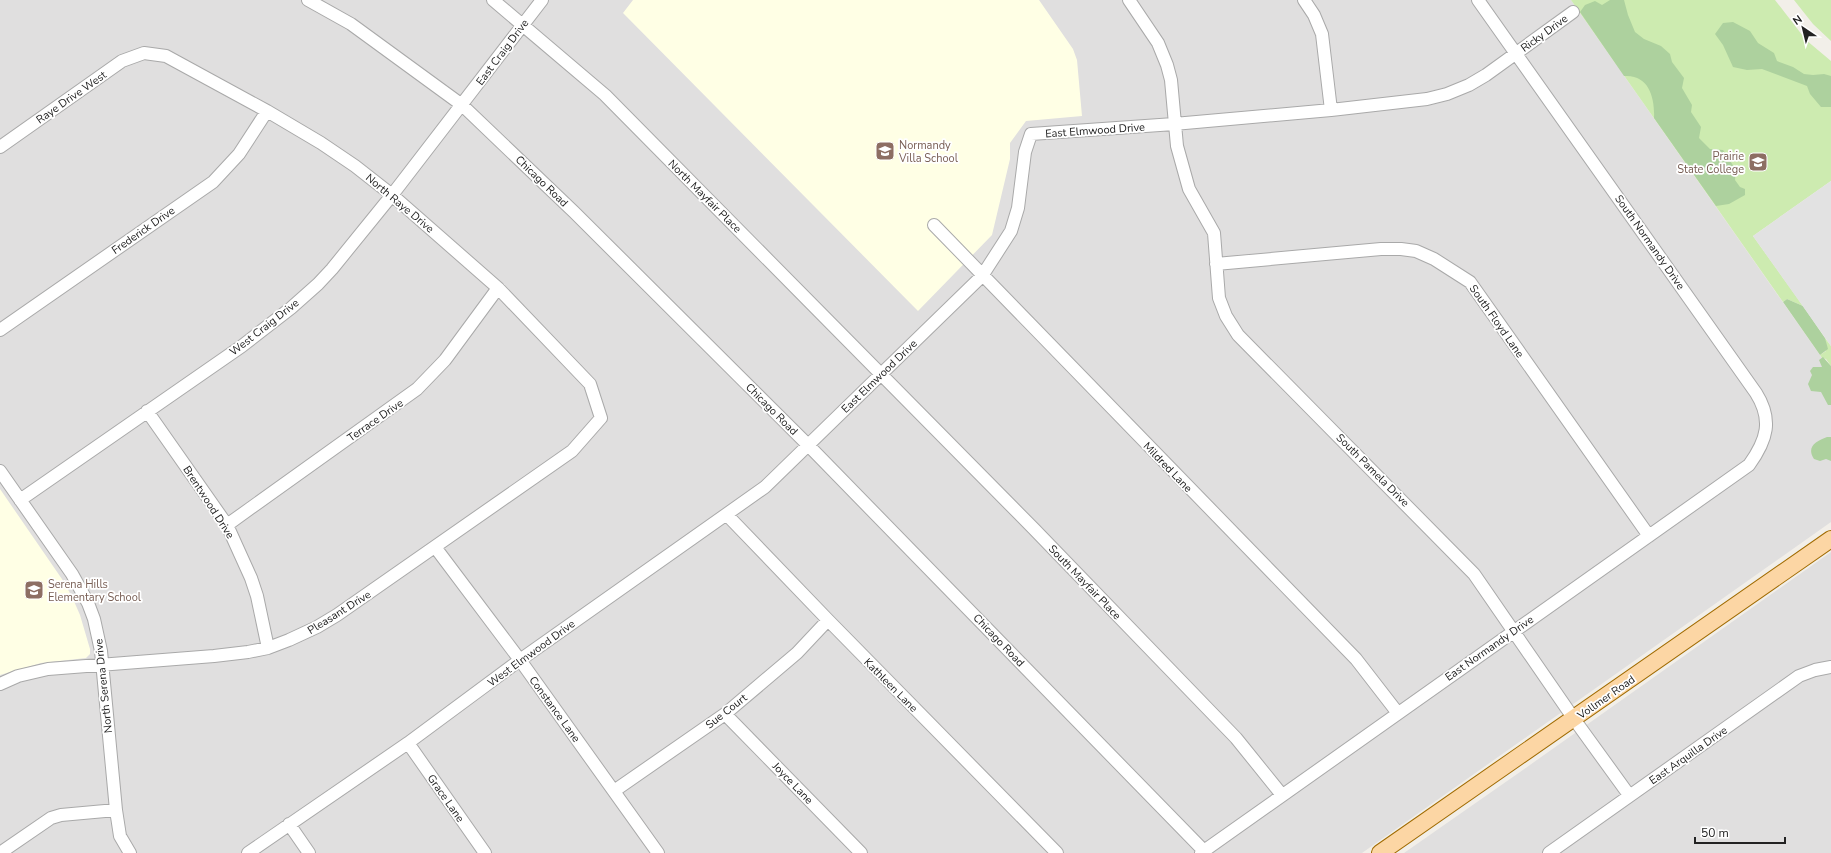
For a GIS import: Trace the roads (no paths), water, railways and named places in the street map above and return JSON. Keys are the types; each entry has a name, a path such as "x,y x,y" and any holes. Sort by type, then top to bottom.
{"main road":[{"name":"Vollmer Road","path":"1380,853 1831,539"}],"street":[{"name":"Chicago Road","path":"308,0 350,24 462,105 574,212 808,445 1203,852"},
{"name":"North Mayfair Place","path":"493,0 605,94 881,375"},
{"name":"East Craig Drive","path":"462,105 542,0"},
{"name":"South Pamela Drive","path":"1129,0 1153,35 1163,53 1171,80 1177,146 1188,189 1214,233 1220,298 1223,309 1231,326 1238,335 1474,574 1513,632 1629,796"},
{"path":"1304,0 1314,15 1322,34 1331,110"},
{"name":"South Normandy Drive","path":"1478,0 1756,393 1764,408 1767,427 1765,437"},
{"name":"Ricky Drive","path":"1516,54 1573,12"},
{"name":"North Raye Drive","path":"144,53 166,56 267,111 321,143 355,166 392,195 498,288 590,384 601,418"},
{"name":"Raye Drive West","path":"0,147 122,61 144,53"},
{"name":"East Elmwood Drive","path":"808,445 982,276 1011,231 1018,208 1025,152 1031,134 1174,124 1331,110 1427,99 1447,94 1469,85 1516,54"},
{"name":"West Craig Drive","path":"20,500 146,411 242,346 305,296 332,269 462,105"},
{"name":"Frederick Drive","path":"0,330 213,182 239,154 267,111"},
{"name":"Mildred Lane","path":"934,225 1356,659 1398,712"},
{"name":"South Floyd Lane","path":"1216,264 1381,249 1416,251 1434,259 1470,282 1649,536"},
{"name":"Terrace Drive","path":"227,525 417,389 445,360 498,288"},
{"name":"South Mayfair Place","path":"881,375 1028,523 1236,738 1282,794"},
{"name":"Brentwood Drive","path":"146,411 227,525 251,578 257,596 268,648"},
{"name":"Pleasant Drive","path":"0,684 34,672 214,656 268,648 317,627 572,451 601,418"},
{"name":"East Normandy Drive","path":"1203,852 1282,794 1749,464 1757,454 1765,437"},
{"name":"West Elmwood Drive","path":"248,853 408,743 520,660 727,515 765,487 808,445"},
{"name":"North Serena Drive","path":"0,471 80,586 94,619 103,666 116,810 120,836 130,853"},
{"name":"Kathleen Lane","path":"727,515 1057,853"},
{"name":"Constance Lane","path":"434,547 520,660 658,853"},
{"name":"Sue Court","path":"614,792 725,714 797,653 828,620"},
{"name":"East Arquilla Drive","path":"1549,853 1799,676 1815,670 1831,667"},
{"name":"Joyce Lane","path":"725,714 861,853"},
{"name":"Grace Lane","path":"408,743 485,853"},
{"path":"0,853 51,818 61,815 116,810"},
{"path":"289,824 309,853"}],"place":[{"name":"Normandy Villa School","path":"885,151"},
{"name":"Prairie State College","path":"1758,162"},
{"name":"Serena Hills Elementary School","path":"34,590"}]}
